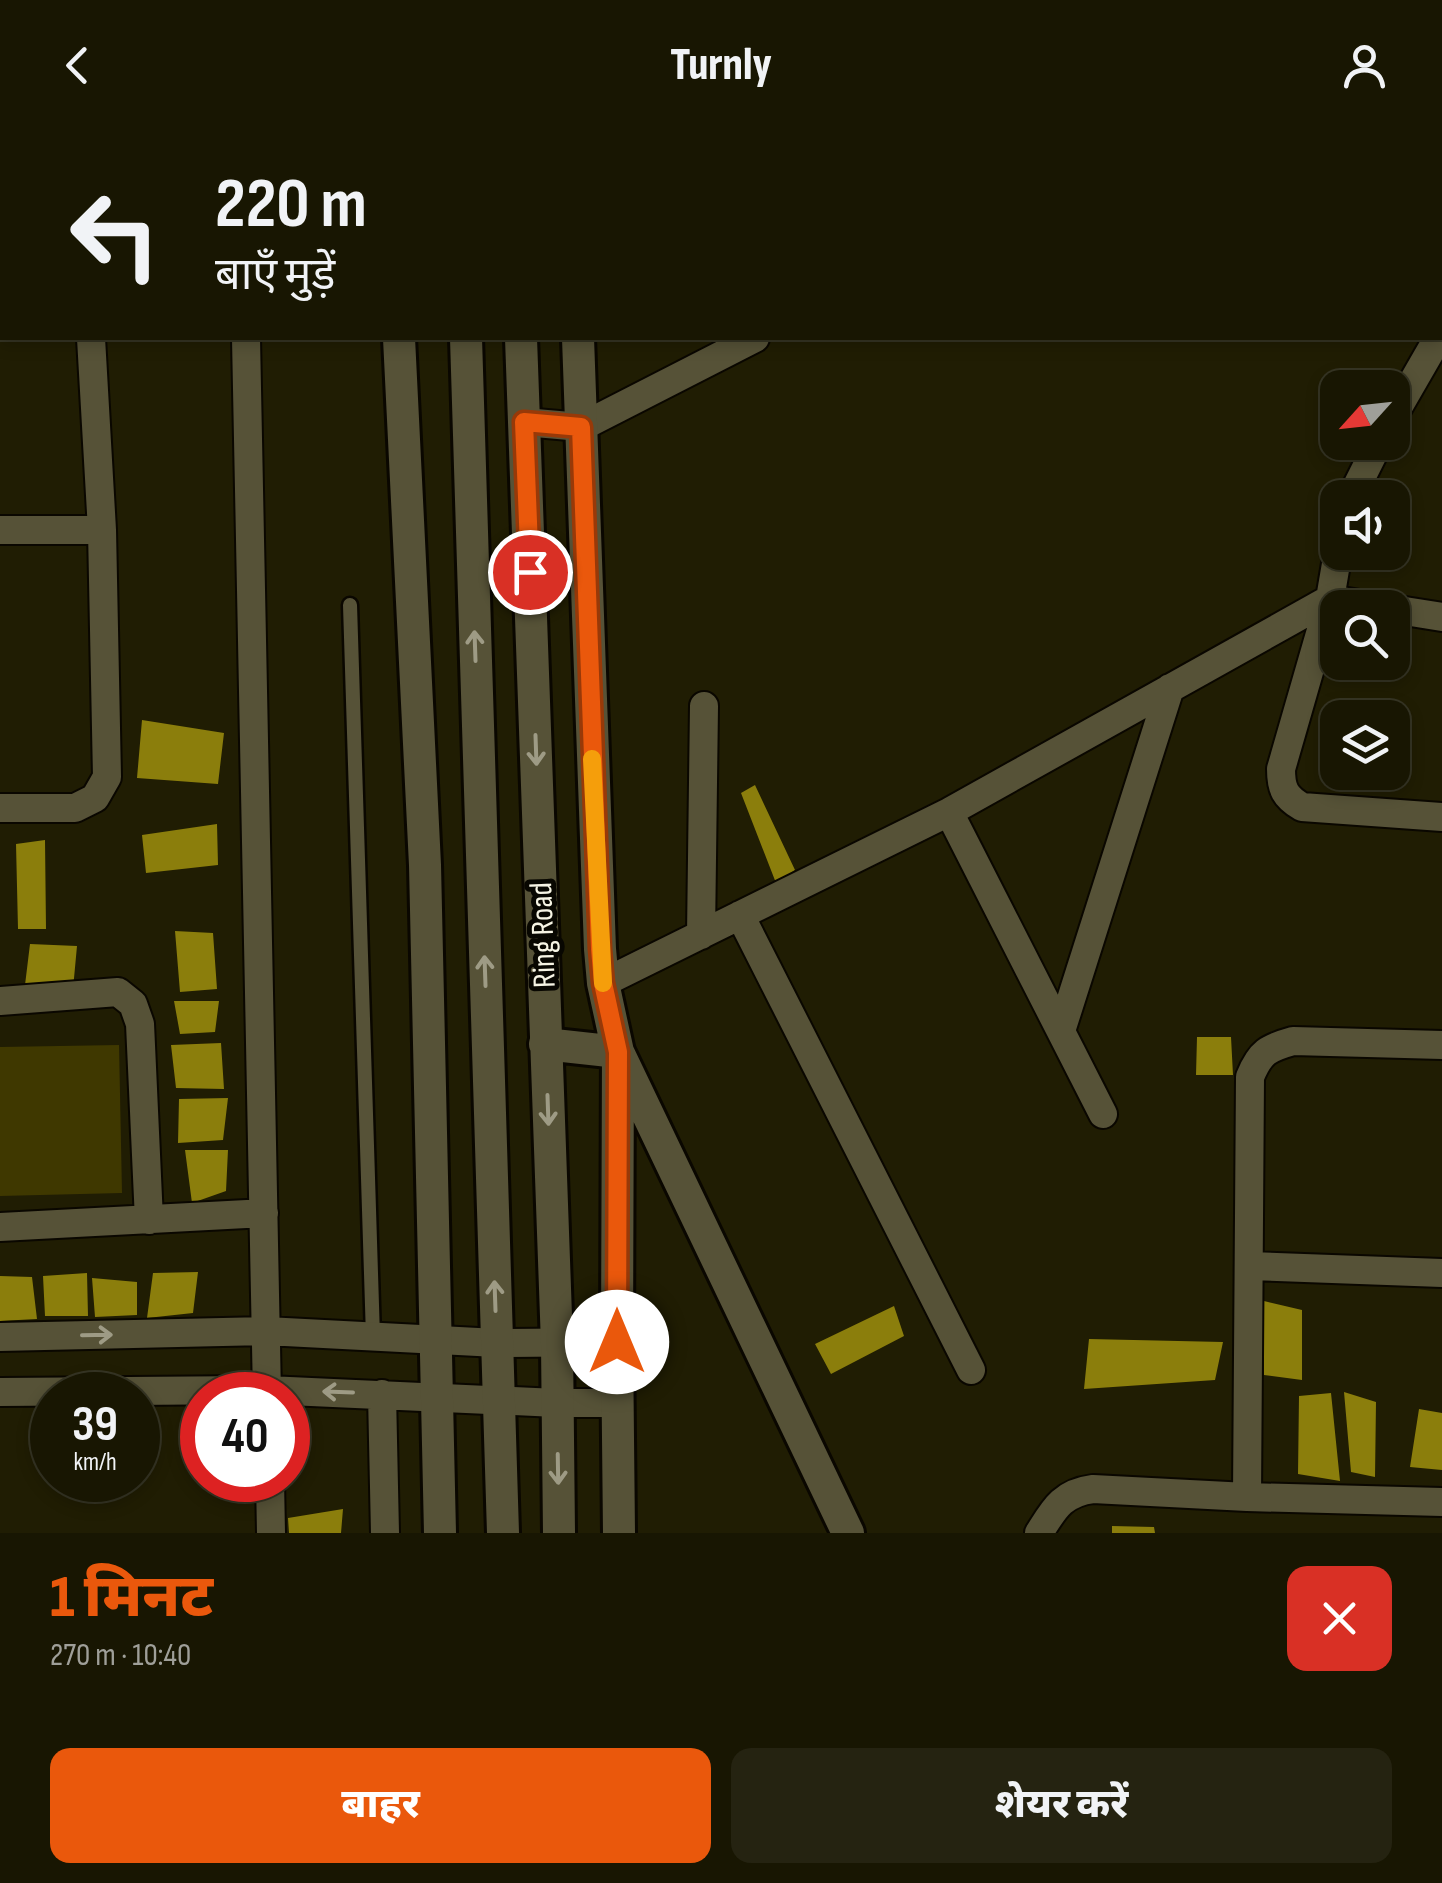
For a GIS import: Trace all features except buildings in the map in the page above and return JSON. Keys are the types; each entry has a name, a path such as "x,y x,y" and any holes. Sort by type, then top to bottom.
{"street":[{"path":"0,808 75,808 95,798 107,777 102,530 91,340"},
{"path":"246,340 267,1372"},
{"path":"398,340 425,865 440,1533"},
{"name":"Ring Road","path":"466,340 503,1533"},
{"name":"Ring Road","path":"521,340 557,1344 559,1533"},
{"path":"578,340 603,983 618,1052 619,1533"},
{"path":"524,422 581,427 751,340"},
{"path":"1410,387 1437,340"},
{"path":"0,530 102,530"},
{"path":"603,983 949,812 1320,605"},
{"path":"1410,612 1442,617"},
{"path":"1320,634 1281,769 1281,786 1289,799 1302,807 1442,817"},
{"path":"534,684 589,682"},
{"path":"1061,1031 1170,688"},
{"path":"701,935 704,706"},
{"path":"949,812 1103,1114"},
{"path":"425,865 482,863"},
{"path":"740,915 971,1370"},
{"path":"0,1001 118,992 133,1004 140,1024 148,1220"},
{"path":"1247,1497 1250,1077 1256,1060 1271,1048 1293,1041 1442,1045"},
{"path":"546,1044 618,1052"},
{"path":"618,1052 848,1533"},
{"path":"0,1227 264,1213"},
{"path":"1249,1266 1442,1273"},
{"path":"0,1337 266,1332 497,1343 617,1342"},
{"path":"0,1392 180,1392"},
{"path":"310,1393 618,1403"},
{"path":"382,1394 386,1533"},
{"path":"1038,1533 1063,1499 1077,1491 1093,1489 1442,1502"},
{"path":"271,1502 272,1533"}],"lane":[{"path":"350,605 373,1337"}],"shaded area":[{"path":"119,1045 122,1193 0,1196 0,1047"}],"slow traffic":[{"path":"592,759 603,983"}],"route":[{"path":"530,572 524,422 581,427 600,949 618,1052 617,1342"}]}
